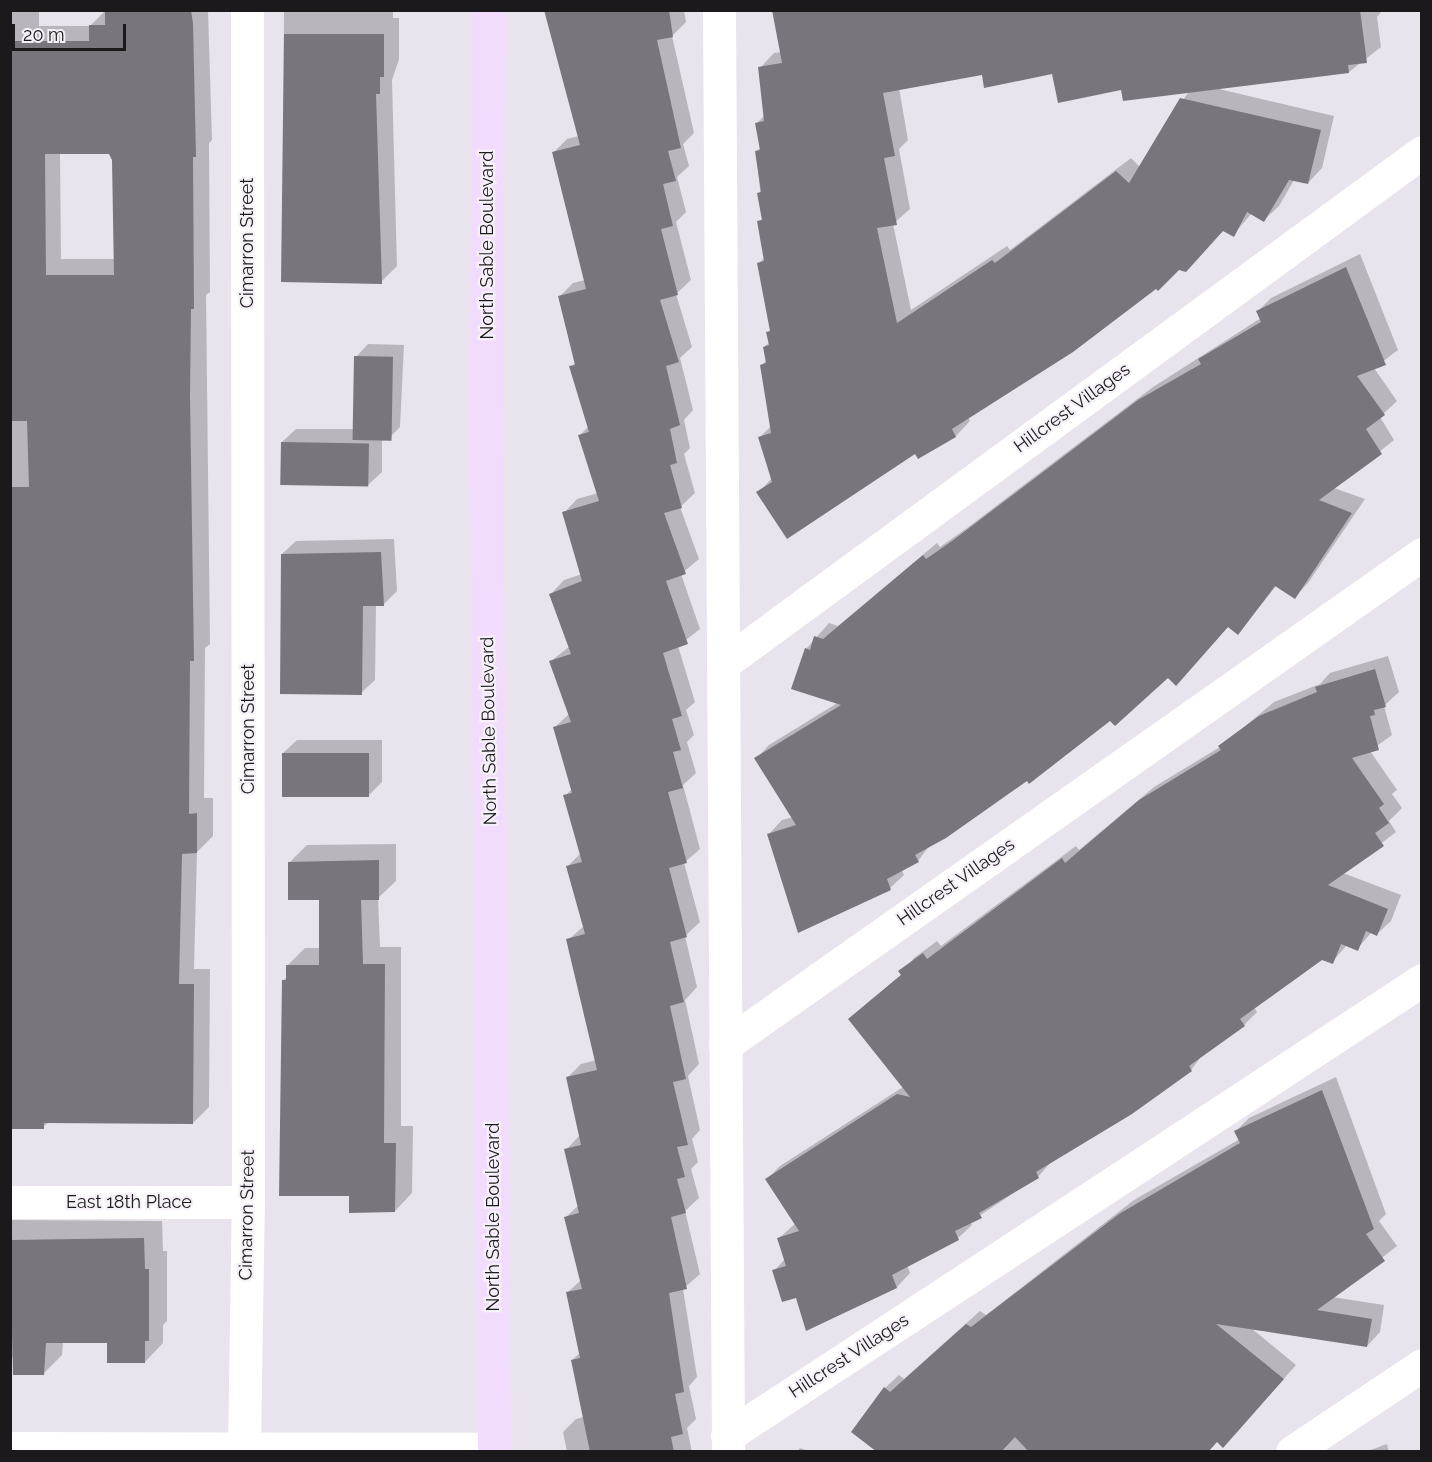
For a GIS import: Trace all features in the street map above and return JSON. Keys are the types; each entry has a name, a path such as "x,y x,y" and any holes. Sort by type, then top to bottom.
{"street":[{"name":"Cimarron Street","path":"244,1448 248,1202 247,10"},
{"name":"North Sable Boulevard","path":"488,10 486,455 494,1450"},
{"name":"Hillcrest Villages","path":"719,10 728,1444"},
{"name":"Hillcrest Villages","path":"723,664 1422,152"},
{"name":"Hillcrest Villages","path":"725,1045 1422,554"},
{"name":"Hillcrest Villages","path":"728,1444 1422,980"},
{"name":"East 18th Place","path":"10,1202 248,1202"},
{"path":"1292,1452 1422,1365"},
{"path":"10,1448 494,1450"}],"building":[{"path":"105,10 191,10 193,23 196,157 193,157 194,309 191,309 190,396 194,661 190,661 189,814 197,813 197,853 182,854 179,984 194,984 193,1124 44,1123 44,1129 10,1129 10,487 29,487 27,421 10,421 10,41 89,41 89,25 105,25","holes":["45,154 109,154 112,160 114,275 46,275"]},
{"path":"544,10 669,10 673,37 657,40 681,148 668,151 676,181 663,184 673,226 661,229 678,295 660,300 679,362 666,366 680,425 670,429 677,463 670,465 682,508 664,513 686,574 666,581 688,644 663,653 682,716 672,719 681,750 673,752 683,788 668,792 687,863 669,868 687,937 670,942 684,1002 670,1006 686,1079 673,1082 688,1145 677,1147 685,1177 677,1179 686,1213 671,1217 687,1289 669,1293 684,1392 675,1394 683,1434 671,1437 674,1452 590,1452 571,1360 580,1358 566,1292 582,1289 564,1217 579,1213 564,1149 581,1145 566,1077 597,1070 566,939 585,934 566,866 582,862 563,795 572,793 553,727 571,722 549,661 571,654 549,594 582,581 562,512 599,501 578,435 589,432 569,366 575,365 558,296 586,289 552,152 580,145"},
{"path":"772,10 1360,10 1367,63 1348,65 1349,73 1123,101 1121,90 1058,103 1052,74 984,88 982,75 883,93 895,156 884,158 897,225 877,228 897,323 992,260 995,263 1116,171 1129,183 1180,98 1321,130 1308,184 1289,180 1264,222 1247,212 1234,237 1223,231 1186,272 1179,270 1158,291 1156,289 1073,352 952,429 956,437 918,459 915,454 787,539 756,492 772,482 758,437 771,433 760,365 766,363 763,347 769,345 766,332 770,331 757,263 764,261 757,221 762,220 757,193 761,192 755,151 760,150 755,123 764,121 758,67 782,63"},
{"path":"284,34 384,34 384,77 380,77 380,94 376,94 382,284 281,282"},
{"path":"1346,267 1386,365 1357,376 1385,415 1366,429 1382,454 1319,500 1352,513 1295,599 1275,586 1238,635 1228,627 1176,686 1168,678 1115,726 1110,721 1029,784 1027,781 946,838 915,855 919,862 887,879 891,890 798,933 767,834 796,825 754,758 841,705 791,689 805,648 810,650 814,636 823,639 923,555 926,559 952,541 1138,400 1201,364 1198,359 1261,322 1256,311"},
{"path":"354,356 393,357 392,441 353,440"},
{"path":"281,442 369,444 368,487 280,485"},
{"path":"381,552 384,606 363,606 362,695 280,694 281,554"},
{"path":"1375,669 1386,707 1374,710 1375,715 1370,716 1379,750 1352,758 1384,804 1379,808 1389,823 1375,833 1384,846 1328,885 1388,909 1377,936 1366,931 1358,951 1341,944 1333,964 1322,960 1240,1019 1245,1026 1189,1066 1192,1071 1132,1114 1036,1172 1039,1178 979,1213 982,1218 955,1231 959,1240 892,1275 897,1288 806,1331 796,1298 782,1302 772,1270 786,1266 777,1238 799,1231 765,1179 897,1094 910,1097 848,1019 901,975 898,971 923,953 927,959 1062,858 1065,863 1139,800 1221,750 1218,746 1259,716 1317,692 1315,687"},
{"path":"282,753 369,753 369,797 282,797"},
{"path":"379,860 379,900 361,900 363,964 385,964 384,1143 396,1143 395,1212 349,1213 349,1196 279,1196 282,980 286,980 286,965 319,965 319,900 288,900 288,862"},
{"path":"1322,1090 1374,1229 1366,1234 1385,1261 1317,1310 1372,1319 1367,1347 1216,1324 1284,1379 1223,1448 1217,1442 1208,1452 1029,1452 1015,1437 1001,1452 877,1452 851,1432 884,1387 890,1392 966,1324 971,1327 1119,1214 1240,1143 1234,1131"},
{"path":"144,1238 145,1269 149,1269 149,1341 145,1341 145,1363 107,1363 107,1343 46,1343 44,1375 13,1375 10,1240"}]}
